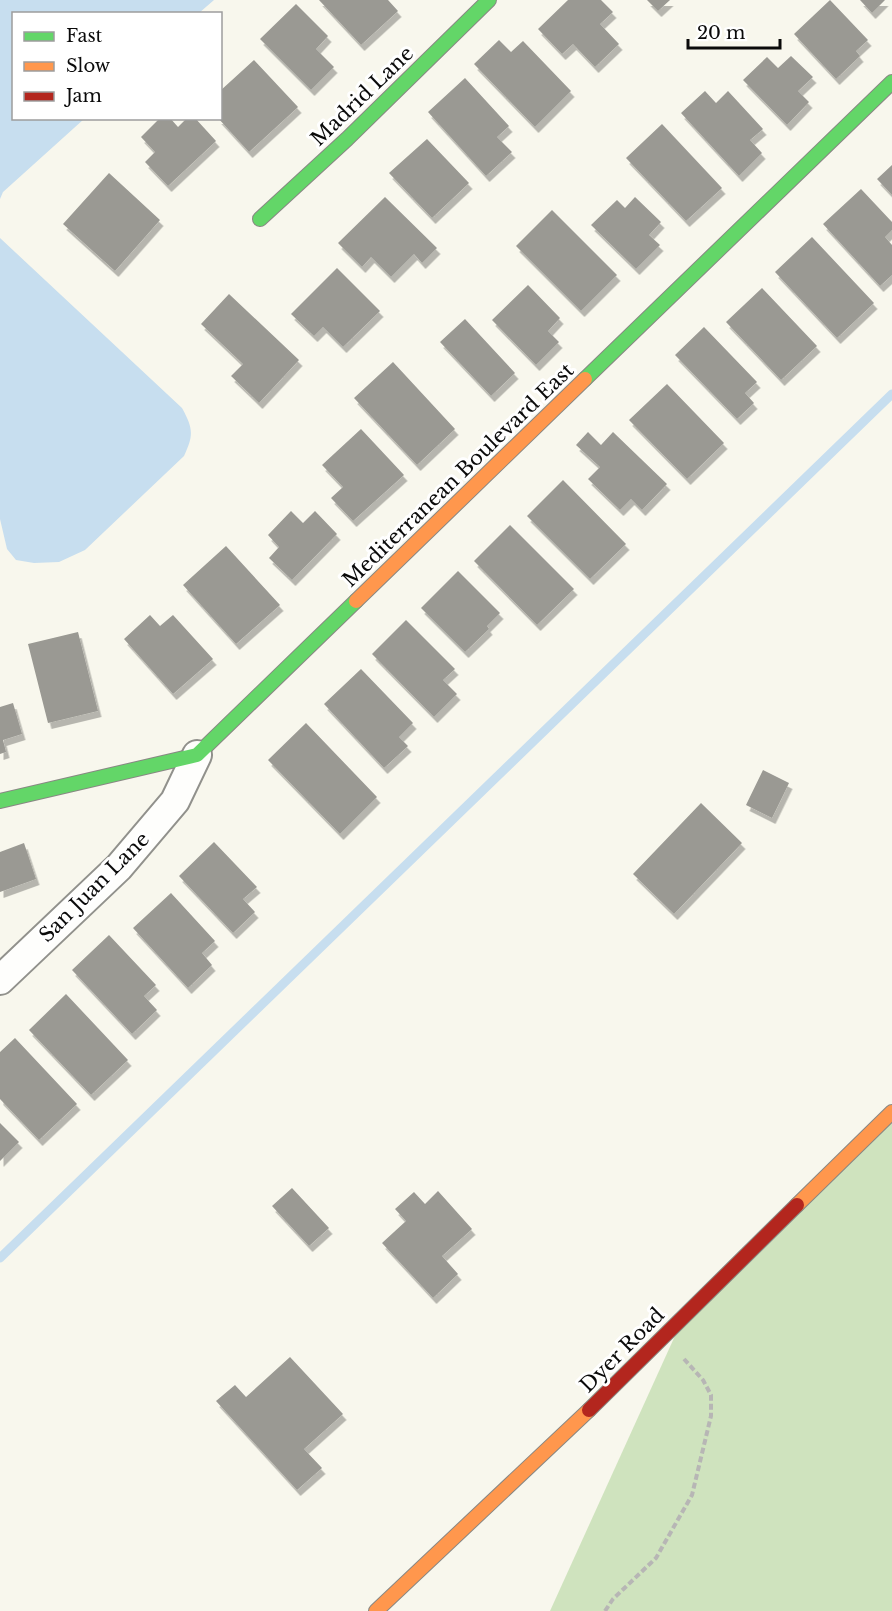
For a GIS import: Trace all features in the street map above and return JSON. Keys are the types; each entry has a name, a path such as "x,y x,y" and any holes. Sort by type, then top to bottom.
{"street":[{"name":"Madrid Lane","path":"260,219 347,139 489,0"},
{"name":"Mediterranean Boulevard East","path":"197,756 892,82"},
{"path":"0,801 197,756"},
{"name":"San Juan Lane","path":"0,980 119,867 176,801 197,756"},
{"name":"Dyer Road","path":"376,1611 559,1439 892,1112"}],"path":[{"path":"605,1611 613,1599 656,1558 692,1495 711,1416 711,1395 704,1380 662,1338"}],"green space":[{"path":"892,1122 892,1611 550,1611 684,1316"}],"water":[{"path":"0,0 214,0 200,12 12,12 12,120 83,120 3,192 0,199"},
{"path":"0,238 182,408 190,426 191,437 184,456 85,550 59,562 34,563 16,560 7,549 0,519"}],"building":[{"path":"319,0 388,0 398,11 361,45"},
{"path":"568,0 601,0 613,12 600,24 619,44 595,67 573,44 562,54 538,29"},
{"path":"647,0 670,0 658,11"},
{"path":"830,0 868,40 856,51 860,56 836,79 794,34"},
{"path":"860,0 885,0 872,13"},
{"path":"296,4 328,36 316,49 334,67 311,90 260,39"},
{"path":"499,40 511,52 523,41 571,91 535,127 474,64"},
{"path":"791,56 813,77 798,91 809,102 787,125 743,80 767,57 778,68"},
{"path":"254,60 298,107 249,152 220,120 222,120 222,89"},
{"path":"465,78 509,126 497,137 512,152 486,176 428,112"},
{"path":"705,91 716,103 728,91 763,129 750,140 762,153 739,176 681,113"},
{"path":"158,120 172,120 178,127 185,120 197,120 216,141 168,186 145,162 155,152 141,137"},
{"path":"662,124 722,188 686,221 626,158"},
{"path":"427,139 469,183 432,218 389,173"},
{"path":"892,165 892,195 877,179"},
{"path":"109,173 160,220 115,271 63,224"},
{"path":"861,189 892,222 892,230 885,237 892,245 892,275 880,286 823,224"},
{"path":"385,197 437,248 422,263 414,254 391,277 371,257 362,267 338,243"},
{"path":"635,197 661,222 649,235 660,245 636,269 591,225 617,200 625,208"},
{"path":"552,210 617,275 581,311 516,246"},
{"path":"812,237 874,303 837,338 775,272"},
{"path":"337,268 380,311 343,347 323,327 314,336 291,314"},
{"path":"528,285 560,318 548,331 559,342 536,365 492,320"},
{"path":"762,288 817,346 781,380 726,322"},
{"path":"229,294 299,360 259,403 231,376 243,364 201,324"},
{"path":"465,319 515,373 491,396 440,342"},
{"path":"704,327 757,382 745,393 754,403 737,419 675,355"},
{"path":"393,362 455,429 417,465 354,398"},
{"path":"667,384 724,443 687,479 629,420"},
{"path":"361,429 404,475 353,521 331,498 343,487 322,465"},
{"path":"588,432 601,445 613,432 667,484 642,510 631,499 620,510 588,479 600,467 576,445"},
{"path":"563,480 626,544 590,579 527,516"},
{"path":"291,511 303,523 315,511 337,534 292,580 269,558 279,547 268,535"},
{"path":"510,525 574,589 537,625 474,561"},
{"path":"226,546 280,605 236,644 183,585"},
{"path":"458,571 500,613 487,626 489,629 465,652 421,608"},
{"path":"150,615 160,626 173,615 213,659 173,694 124,639"},
{"path":"406,620 455,669 443,680 457,694 434,717 372,654"},
{"path":"78,632 98,711 48,723 28,644"},
{"path":"361,669 413,723 399,737 408,746 384,768 324,704"},
{"path":"13,703 22,734 3,740 6,752 0,754 0,707"},
{"path":"306,723 377,797 340,834 268,760"},
{"path":"763,770 789,783 772,818 746,805"},
{"path":"701,803 742,843 674,914 633,874"},
{"path":"214,842 257,887 243,899 255,912 233,933 179,876"},
{"path":"24,843 36,879 0,892 0,852"},
{"path":"171,893 215,941 202,953 212,965 188,988 133,928"},
{"path":"109,935 156,985 144,996 157,1010 132,1034 72,970"},
{"path":"66,994 128,1060 91,1095 29,1030"},
{"path":"15,1038 77,1104 39,1140 0,1099 0,1052"},
{"path":"0,1123 19,1142 0,1161"},
{"path":"292,1188 329,1228 309,1246 272,1206"},
{"path":"438,1191 472,1229 442,1256 458,1274 433,1298 382,1243 406,1221 395,1209 414,1192 425,1204"},
{"path":"290,1357 343,1414 304,1449 322,1468 297,1490 216,1401 235,1385 246,1397"}],"waterway":[{"path":"0,1258 892,394"}],"traffic: fast":[{"path":"260,219 347,139 489,0"},
{"path":"585,379 892,82"},
{"path":"0,801 197,755 356,601"}],"traffic: slow":[{"path":"356,601 585,379"},
{"path":"797,1205 892,1112"},
{"path":"376,1611 589,1410"}],"traffic: jam":[{"path":"589,1410 797,1205"}]}
